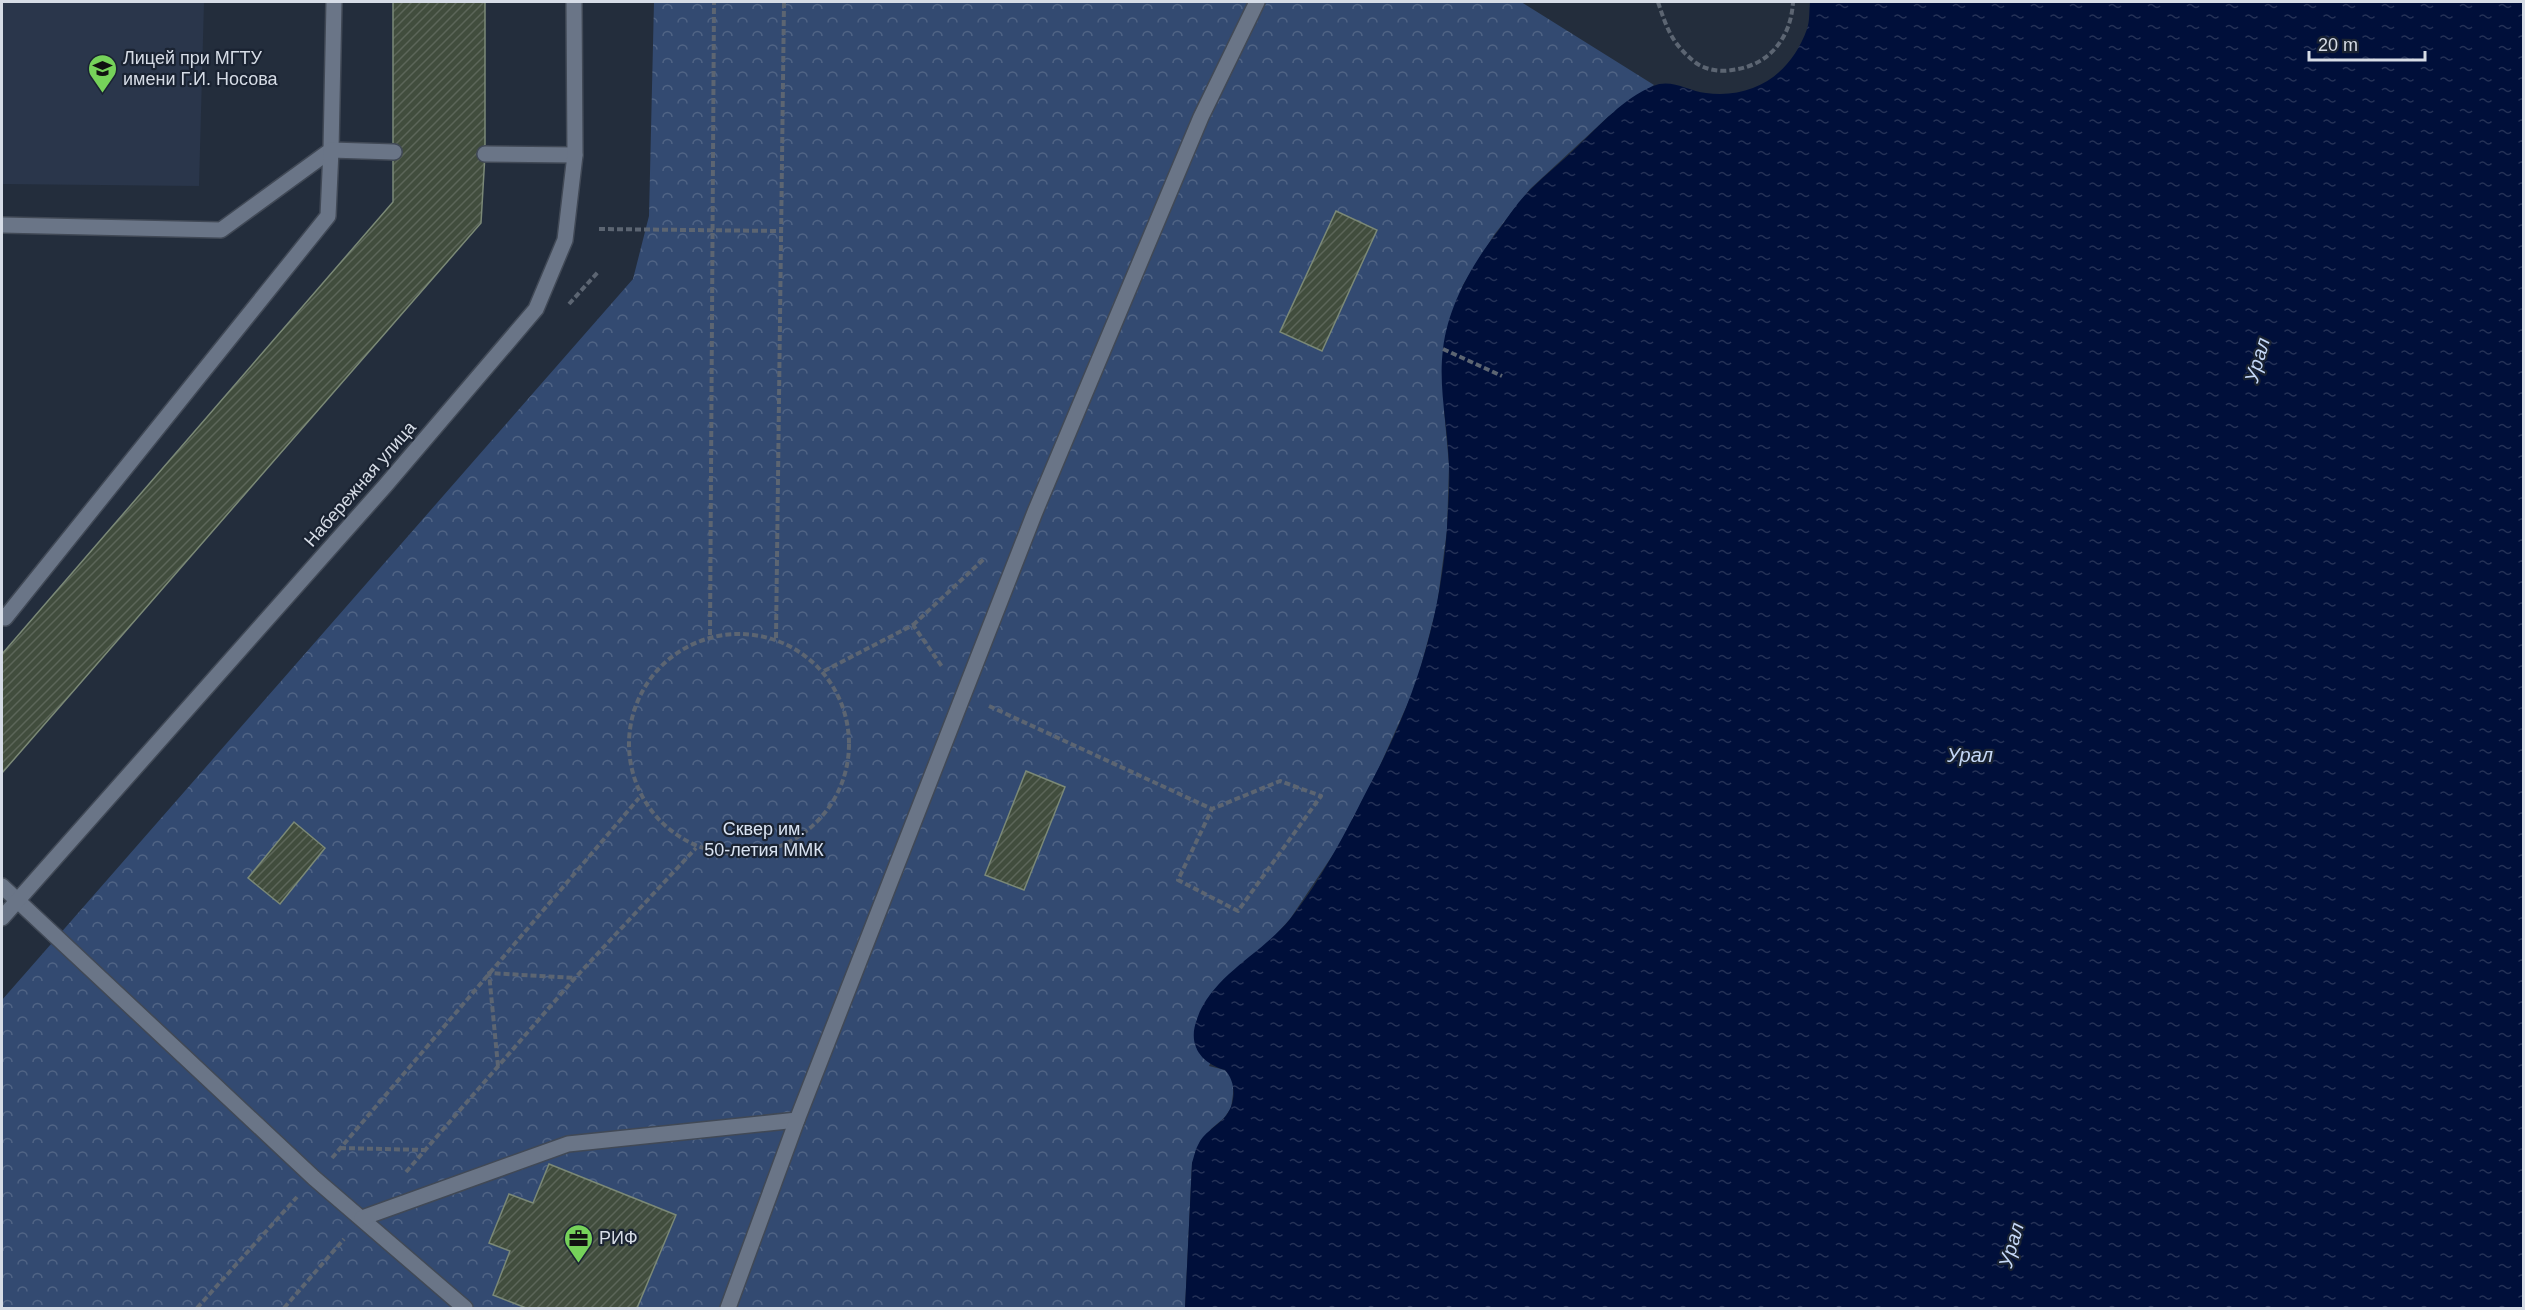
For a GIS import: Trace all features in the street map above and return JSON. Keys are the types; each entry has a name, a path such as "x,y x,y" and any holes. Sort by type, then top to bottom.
{"street":[{"path":"2,616 5,618 328,216 334,2"},
{"name":"Набережная улица","path":"2,918 385,486 536,309 565,240 575,155 574,2"},
{"path":"728,1308 796,1120 1035,512 1201,117 1257,2"},
{"path":"2,225 221,230 330,150 394,152"},
{"path":"485,154 575,155"},
{"path":"2,886 315,1178 465,1308"},
{"path":"362,1218 568,1144 796,1120"}],"path":[{"path":"710,634 714,2"},
{"path":"776,638 784,2"},
{"path":"1658,2 1669,34 1698,64 1719,72 1749,69 1769,57 1783,37 1792,10 1792,2"},
{"path":"599,229 781,231"},
{"path":"1443,349 1503,376"},
{"path":"824,671 913,625 992,552"},
{"path":"913,625 962,694 1212,809 1280,782 1321,796 1238,911 1178,880 1212,809"},
{"path":"710,634 776,638 824,671 850,724 844,784 810,831 755,855 696,848 639,798 626,732 653,670 710,634"},
{"path":"197,1308 315,1178 639,798"},
{"path":"403,1176 576,978 696,848"},
{"path":"489,973 576,978"},
{"path":"489,973 498,1067"},
{"path":"340,1148 427,1150"},
{"path":"284,1308 362,1218"}],"shaded area":[{"name":"Лицей при МГТУ имени Г.И. Носова","path":"2,2 204,2 199,186 2,184"}],"green space":[{"name":"Сквер им. 50-летия ММК","path":"654,2 1521,2 1654,85 1609,116 1530,189 1494,235 1463,285 1449,325 1444,410 1449,465 1447,530 1437,606 1416,685 1378,770 1340,844 1290,919 1271,940 1209,1066 1225,1070 1230,1075 1233,1094 1231,1108 1224,1118 1211,1129 1192,1163 1185,1308 2,1308 2,1000 633,279 649,216"}],"water":[{"name":"Урал","path":"1810,2 2523,2 2523,1308 1185,1308 1192,1163 1200,1141 1228,1113 1234,1094 1232,1081 1225,1070 1209,1063 1198,1052 1195,1045 1194,1028 1204,1004 1214,990 1279,932 1315,884 1377,771 1415,683 1433,622 1444,560 1449,474 1442,392 1442,363 1450,317 1463,286 1479,257 1523,198 1622,105 1642,91 1660,84 1673,84 1699,92 1723,94 1740,92 1768,80 1781,71 1800,45 1808,26"}],"building":[{"path":"393,2 485,2 485,154 481,223 2,773 2,654 393,202"},
{"path":"1336,211 1377,230 1322,351 1280,332"},
{"path":"1026,771 1065,787 1024,890 985,875"},
{"path":"294,822 325,848 280,904 248,878"},
{"path":"549,1164 676,1215 637,1308 526,1308 493,1295 510,1251 489,1243 509,1194 533,1203"}],"place":[{"name":"Лицей при МГТУ имени Г.И. Носова","path":"102,94"},
{"name":"РИФ","path":"578,1264"}]}
